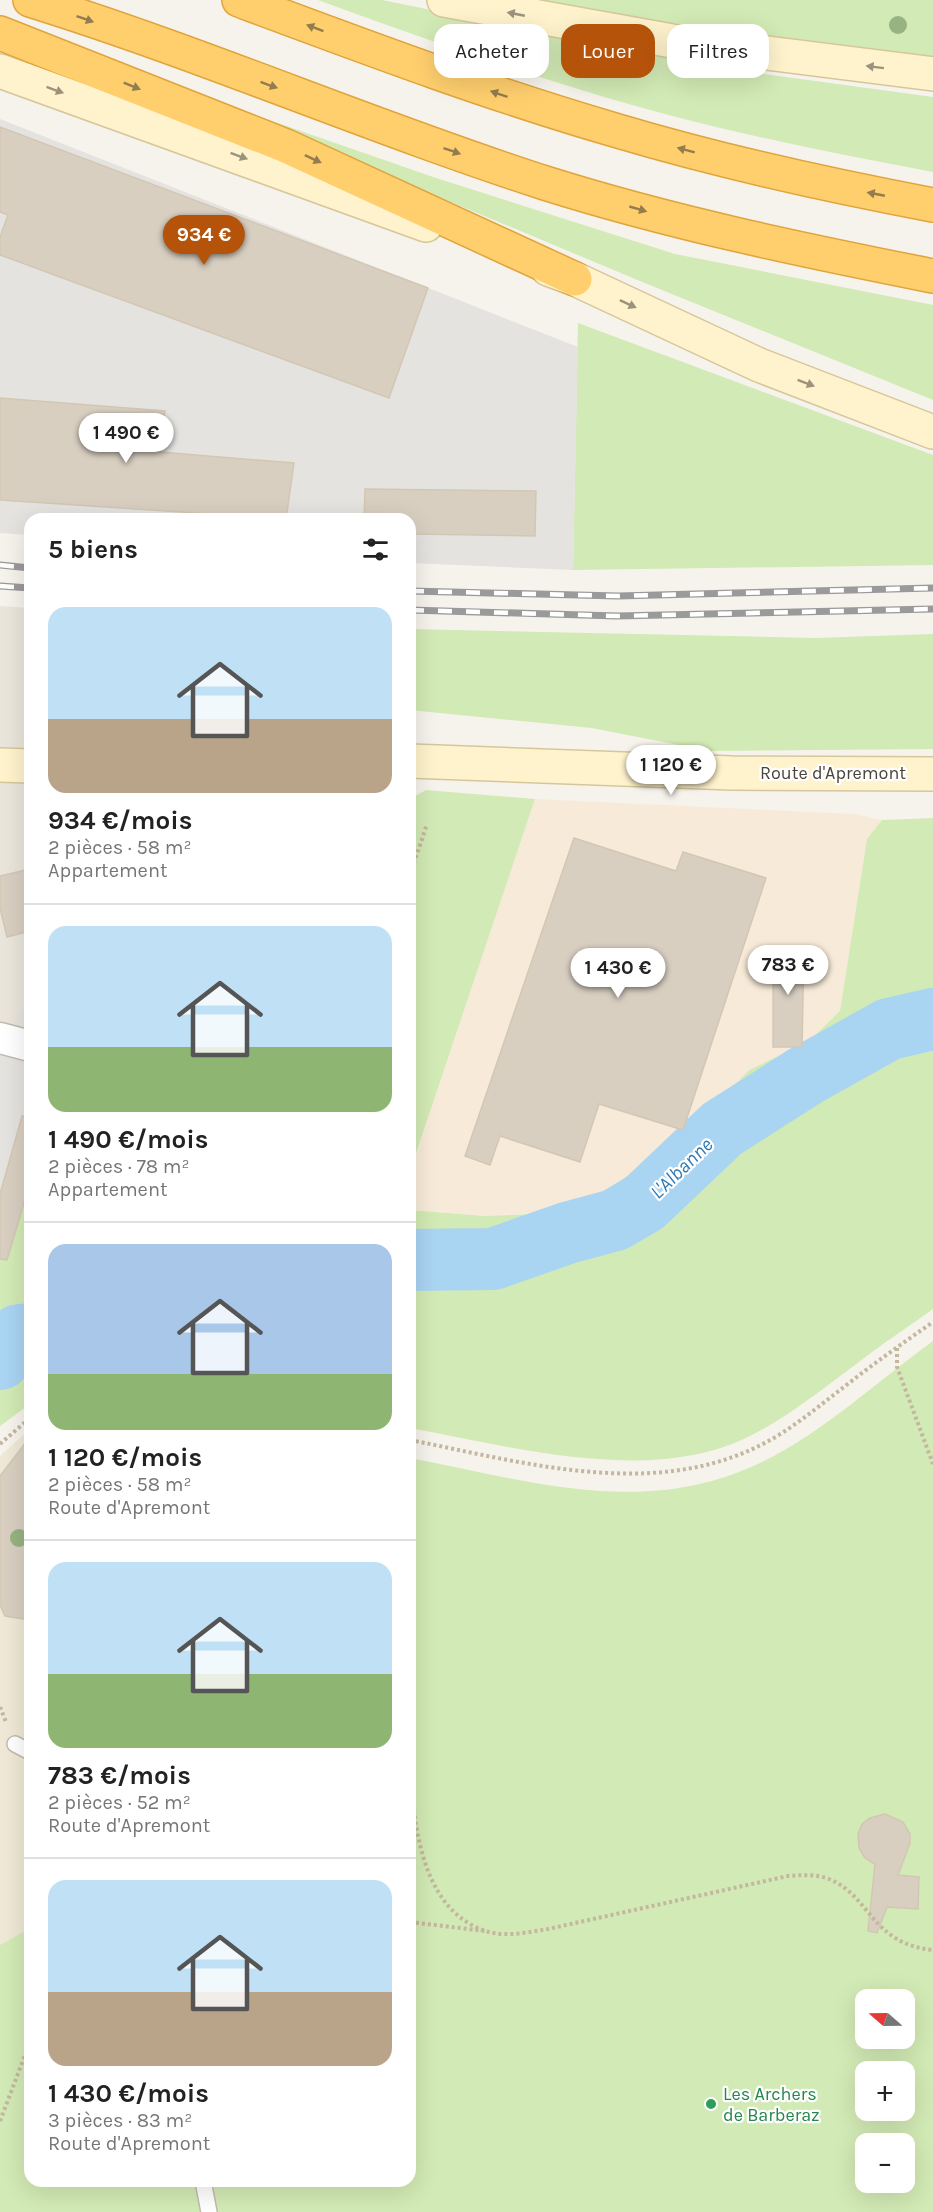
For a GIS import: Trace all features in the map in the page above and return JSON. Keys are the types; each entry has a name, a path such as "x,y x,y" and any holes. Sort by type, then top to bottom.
{"highway":[{"path":"30,0 545,183 672,219 747,237 933,276"},
{"path":"239,0 372,50 619,132 810,181 933,205"},
{"path":"0,33 286,146 575,279"}],"main road":[{"path":"444,0 672,41 933,75"},
{"path":"0,70 575,279 759,365 933,432"},
{"name":"Route d'Apremont","path":"416,761 732,773 933,774"},
{"path":"0,765 24,765"}],"street":[{"path":"0,1038 24,1044"}],"lane":[{"path":"15,1744 24,1749"},
{"path":"203,2187 209,2212"}],"path":[{"path":"416,857 427,824"},
{"path":"416,1441 576,1471 621,1475 694,1469 750,1450 782,1433 933,1322"},
{"path":"897,1348 897,1367 933,1464"},
{"path":"0,1444 24,1424"},
{"path":"416,1829 428,1872 442,1896 459,1917 489,1932"},
{"path":"416,1923 517,1934 788,1876 808,1875 830,1880 853,1897 885,1933 917,1948 933,1950"},
{"path":"0,2121 24,2058"}],"shaded area":[{"path":"0,119 578,347 573,570 416,563 416,513 24,513 24,535 0,533"},
{"path":"0,606 24,608 24,1203 9,1254 0,1273"},
{"path":"535,799 855,814 882,820 867,839 840,1011 808,1042 749,1070 706,1115 659,1155 586,1203 539,1213 484,1216 416,1210 416,1153"},
{"path":"20,1008 24,1009 24,1109 0,1194 0,1022 14,1026"},
{"path":"24,1434 24,1931 0,1945 0,1456"}],"green space":[{"path":"318,0 382,0 501,24 434,24 434,42"},
{"path":"516,0 933,0 933,57 769,36 769,24 678,24"},
{"path":"549,34 561,36 561,78 655,78 655,55 667,58 667,78 769,78 769,75 933,97 933,172 707,125 544,78 549,78"},
{"path":"191,93 436,178 675,254 933,305 933,400 635,279"},
{"path":"578,323 933,455 933,565 573,570"},
{"path":"416,629 815,638 933,634 933,749 709,751 592,728 416,711"},
{"path":"426,790 535,799 416,1153 416,796"},
{"path":"933,818 933,1309 778,1420 750,1436 711,1451 669,1459 582,1458 416,1429 416,1210 484,1216 533,1214 586,1203 659,1155 706,1115 749,1070 808,1042 840,1011 867,839 882,820"},
{"path":"24,1203 24,1408 0,1426 0,1251 9,1253"},
{"path":"933,1341 933,2212 0,2212 0,1945 24,1931 24,2187 416,2187 416,1459 543,1484 587,1490 631,1492 674,1489 718,1479 762,1462 828,1422"}],"building":[{"path":"0,127 428,288 389,398 0,255 0,237 8,215 0,212"},
{"path":"0,398 165,411 160,452 294,463 287,513 196,513 0,500"},
{"path":"365,489 536,491 535,536 416,534 416,513 364,513"},
{"path":"574,838 676,871 683,852 766,878 683,1130 599,1104 580,1162 500,1136 490,1165 465,1156"},
{"path":"24,870 24,933 7,937 0,908 0,876"},
{"path":"773,947 804,947 802,1047 773,1047"},
{"path":"22,1116 24,1116 24,1203 7,1260 0,1259 0,1194"},
{"path":"24,1445 24,1619 5,1616 0,1605 0,1476"},
{"path":"885,1814 903,1822 910,1834 910,1843 898,1875 919,1877 918,1909 887,1907 877,1933 868,1931 875,1864 865,1858 859,1848 858,1834 862,1824 870,1818"}],"waterway":[{"name":"L'Albanne","path":"416,1260 493,1259 567,1233 615,1220 644,1203 722,1129 805,1076 889,1029 933,1019"},
{"name":"L'Albanne","path":"0,1359 19,1335 24,1335"}],"railway":[{"path":"0,565 24,567"},
{"path":"0,586 24,588"},
{"path":"416,591 618,596 933,588"},
{"path":"416,610 617,616 933,609"}],"place":[{"name":"Les Archers de Barberaz","path":"711,2104"}]}
